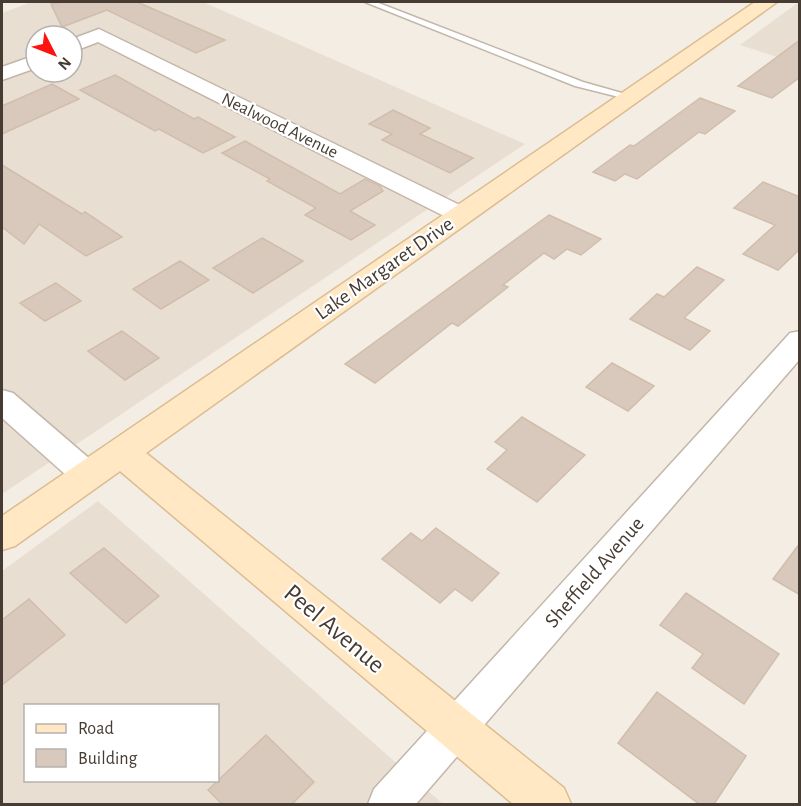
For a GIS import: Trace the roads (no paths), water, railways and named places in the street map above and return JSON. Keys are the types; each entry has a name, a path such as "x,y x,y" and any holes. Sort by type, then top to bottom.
{"street":[{"name":"Lake Margaret Drive","path":"2,535 767,2"},
{"name":"Nealwood Avenue","path":"84,41 99,35 461,215"},
{"path":"2,74 24,66"},
{"name":"Sheffield Avenue","path":"389,804 800,339"},
{"path":"2,401 87,475"},
{"name":"Peel Avenue","path":"121,452 548,804"}],"lane":[{"path":"369,2 579,84 631,97"}]}
